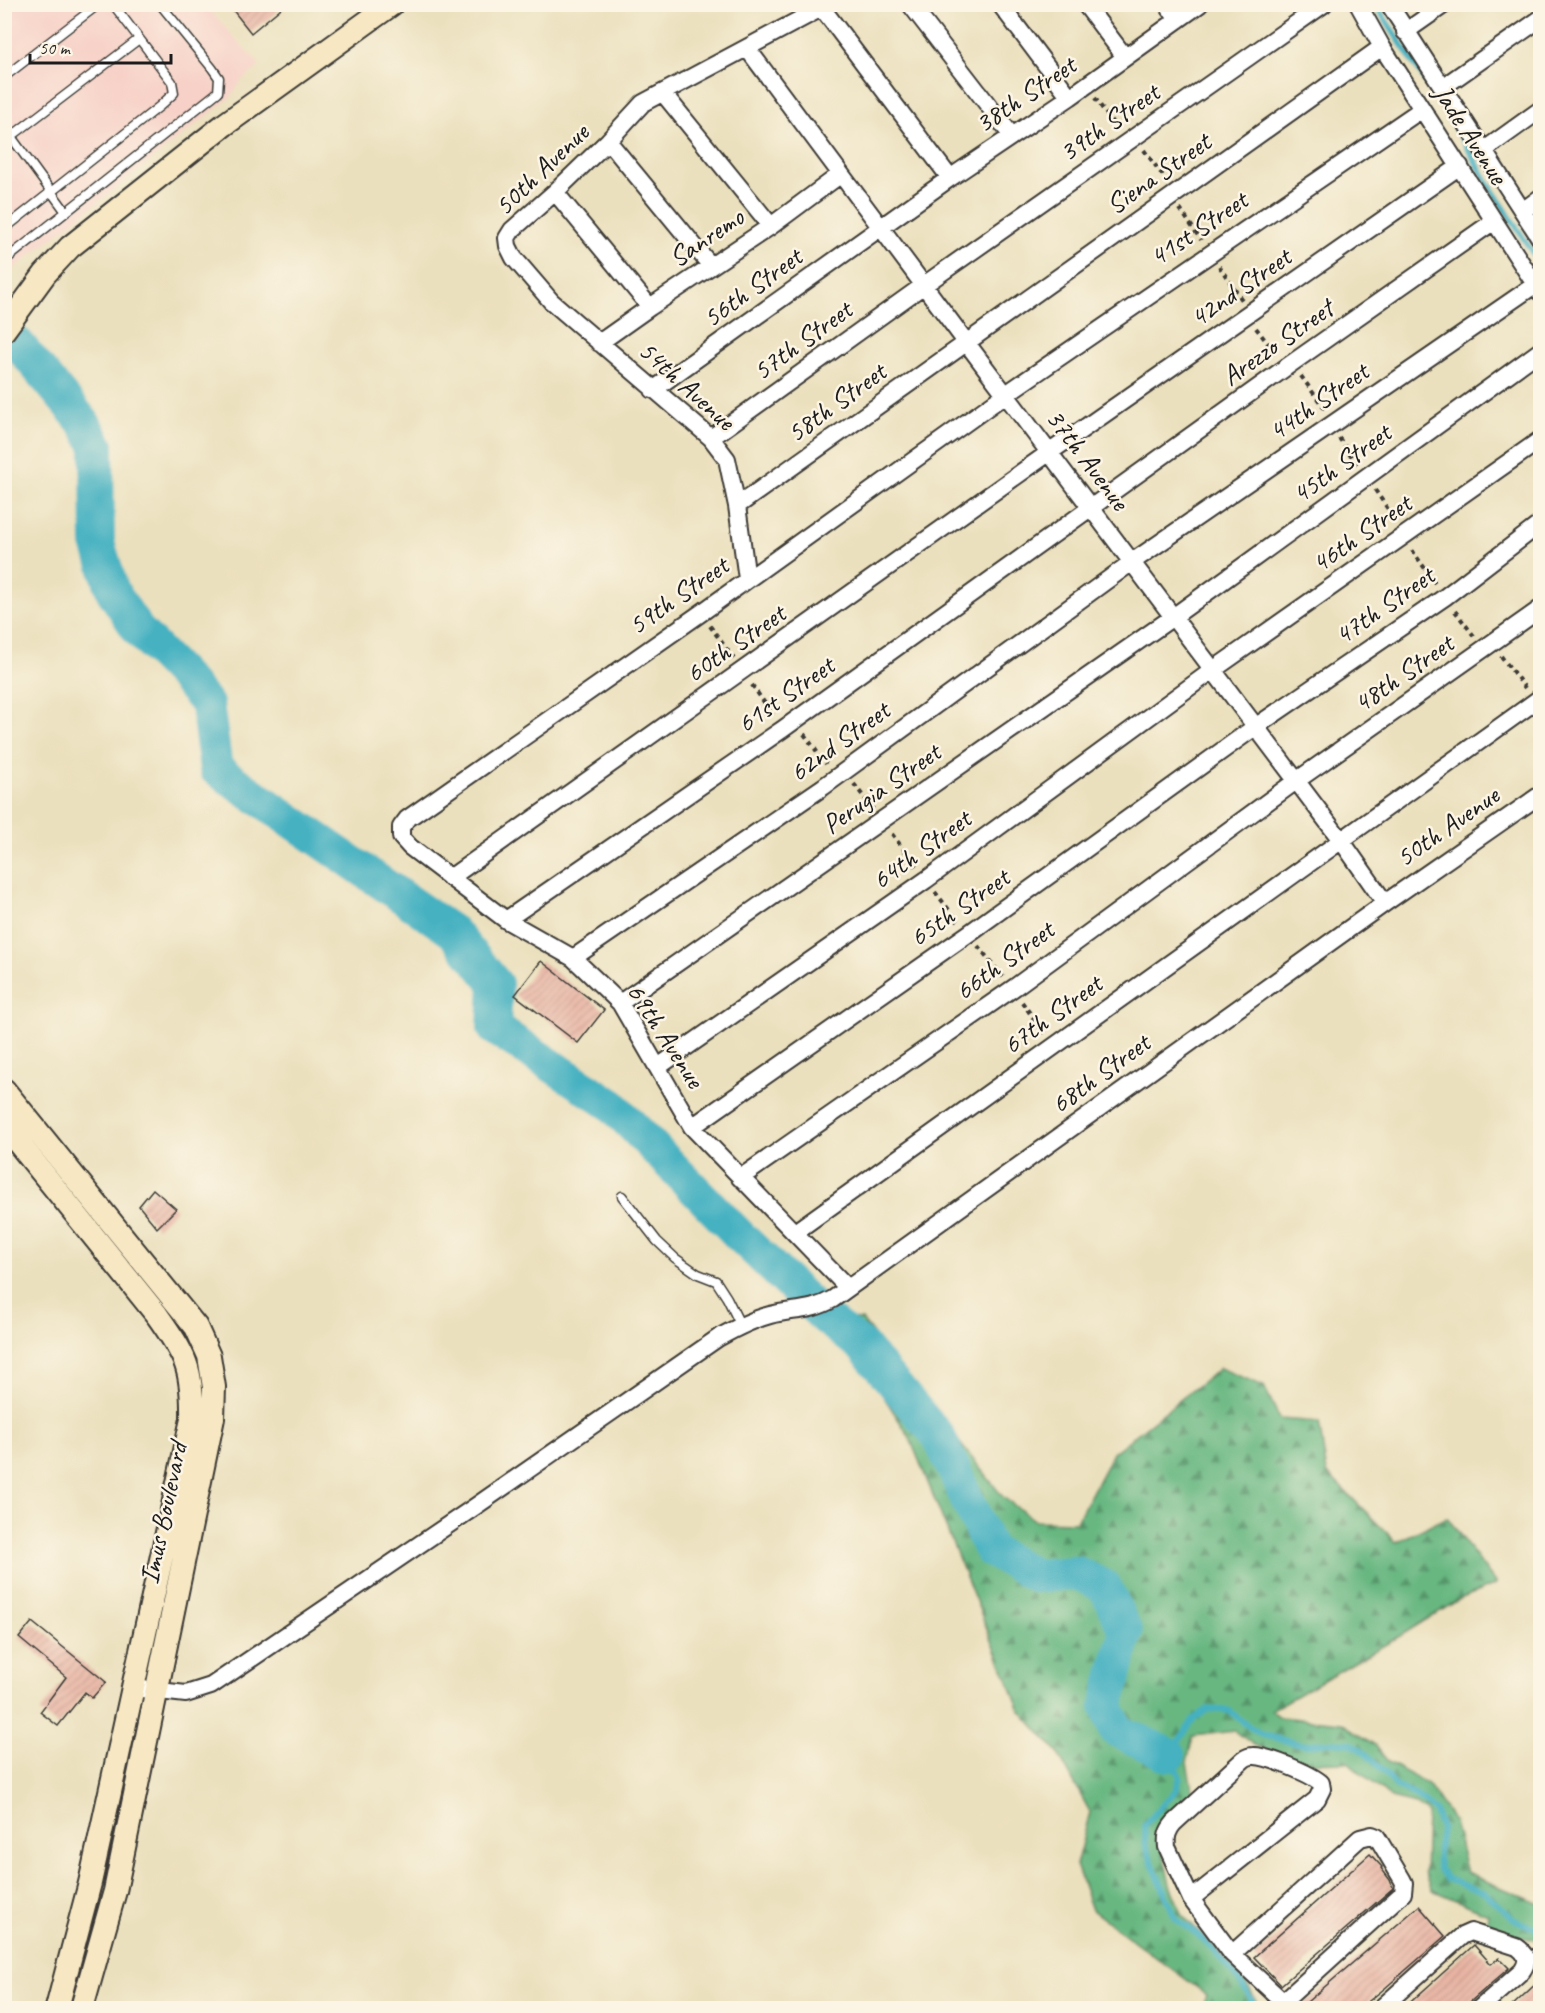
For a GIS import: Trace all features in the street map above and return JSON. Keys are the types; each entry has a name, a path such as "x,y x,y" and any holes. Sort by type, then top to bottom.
{"main road":[{"path":"4,330 45,274 70,247 224,125 392,4"},
{"name":"Imus Boulevard","path":"4,1090 196,1327 209,1356 214,1387 213,1418 115,1891 82,2008"},
{"name":"Imus Boulevard","path":"4,1125 157,1315 176,1342 187,1364 192,1392 192,1419 90,1883 57,2008"}],"street":[{"path":"910,4 1012,136"},
{"path":"1000,4 1070,96"},
{"path":"1085,4 1125,57"},
{"path":"1167,4 1178,20"},
{"name":"38th Street","path":"881,227 1086,86 1200,4"},
{"name":"39th Street","path":"924,285 1324,4"},
{"name":"Jade Avenue","path":"1358,4 1382,47 1538,288"},
{"path":"1389,4 1540,238"},
{"path":"1405,32 1445,4"},
{"path":"826,6 950,178"},
{"name":"50th Avenue","path":"600,343 551,301 514,258 507,238 512,230 555,192 644,103 826,6"},
{"path":"1443,87 1540,18"},
{"name":"Siena Street","path":"966,342 1382,47"},
{"name":"37th Avenue","path":"747,48 1341,840 1385,903"},
{"path":"663,93 771,226"},
{"name":"41st Street","path":"1006,394 1422,109"},
{"path":"1483,151 1540,110"},
{"path":"608,141 711,266"},
{"name":"42nd Street","path":"1050,452 1460,166"},
{"name":"Sanremo","path":"600,343 771,226 842,174"},
{"path":"555,192 650,307"},
{"path":"1524,210 1540,198"},
{"name":"Arezzo Street","path":"1091,508 1494,221"},
{"name":"56th Street","path":"653,390 881,227"},
{"name":"57th Street","path":"711,438 924,285"},
{"name":"44th Street","path":"1132,562 1334,423 1538,288"},
{"name":"58th Street","path":"737,506 966,342"},
{"name":"54th Avenue","path":"600,343 711,438 727,459 737,506 747,579"},
{"name":"45th Street","path":"1173,617 1540,351"},
{"name":"59th Street","path":"410,847 401,837 401,827 407,819 1006,394"},
{"name":"46th Street","path":"1213,670 1540,440"},
{"name":"60th Street","path":"450,878 1050,452"},
{"name":"61st Street","path":"506,920 794,721 1091,508"},
{"name":"47th Street","path":"1255,727 1446,597 1540,524"},
{"name":"62nd Street","path":"573,958 841,774 1132,562"},
{"name":"48th Street","path":"1296,781 1540,609"},
{"name":"Perugia Street","path":"620,1003 1173,617"},
{"name":"64th Street","path":"658,1067 926,880 1213,670"},
{"path":"1341,840 1538,700"},
{"name":"65th Street","path":"692,1127 968,934 1255,727"},
{"name":"66th Street","path":"740,1178 1013,988 1296,781"},
{"name":"50th Avenue","path":"1385,903 1540,795"},
{"name":"67th Street","path":"795,1232 1341,840"},
{"name":"69th Avenue","path":"410,847 506,920 573,958 620,1003 692,1127 847,1287"},
{"name":"68th Street","path":"741,1326 771,1315 823,1305 1385,903"},
{"path":"133,1688 186,1694 210,1686 476,1506 718,1338 741,1326"},
{"path":"1191,1899 1317,1798 1322,1789 1321,1783 1308,1773 1260,1756 1251,1756 1244,1759 1168,1830 1166,1839 1167,1847 1191,1899 1232,1954 1287,2005 1403,1893 1402,1879 1377,1837 1372,1835 1360,1838 1232,1954"},
{"path":"1381,2008 1462,1936 1470,1932 1518,1947 1524,1951 1527,1958 1522,1971 1480,2008"}],"lane":[{"path":"4,77 99,4"},
{"path":"4,229 174,93 172,82 112,4"},
{"path":"4,261 218,92 219,78 160,4"},
{"path":"8,139 139,39"},
{"path":"4,127 8,139 66,212"},
{"path":"622,1196 657,1241 669,1252 698,1274 716,1281 728,1298 741,1326"}],"path":[{"path":"1086,86 1174,195 1249,314 1334,423"},
{"path":"1403,537 1446,597 1538,700"},
{"path":"794,721 881,821 968,934 1013,988 1053,1047"}],"shaded area":[{"path":"5,5 205,5 260,66 242,80 231,97 5,275"}],"green space":[{"path":"846,1319 862,1320 1003,1497 1036,1521 1076,1522 1113,1453 1220,1368 1264,1386 1280,1419 1319,1422 1327,1473 1396,1542 1447,1517 1496,1584 1460,1599 1271,1710 1280,1717 1342,1723 1375,1745 1389,1763 1428,1784 1454,1822 1467,1873 1540,1904 1540,1941 1486,1928 1488,1914 1432,1890 1425,1872 1427,1813 1415,1804 1391,1798 1348,1762 1297,1763 1254,1745 1235,1731 1193,1736 1187,1763 1193,1793 1158,1829 1170,1885 1183,1916 1219,1951 1247,1984 1260,2008 1202,2008 1207,1995 1092,1910 1076,1865 1090,1812 1057,1752 1020,1710 909,1436 875,1383 828,1333"}],"building":[{"path":"228,4 286,4 251,33"},
{"path":"541,961 604,1010 578,1043 515,995"},
{"path":"153,1189 176,1209 157,1228 139,1206"},
{"path":"32,1622 106,1682 92,1698 85,1692 58,1726 40,1712 66,1677 19,1638"},
{"path":"1370,1854 1382,1867 1393,1888 1281,1985 1254,1957"},
{"path":"1419,1906 1445,1936 1384,1989 1360,2008 1300,2008"},
{"path":"1474,1945 1491,1964 1499,1958 1509,1968 1463,2008 1404,2008"},
{"path":"1540,1980 1540,2008 1510,2008"}],"waterway":[{"path":"1375,4 1452,121 1488,183 1540,264"},
{"path":"18,344 84,423 97,446 98,543 113,592 138,630 207,704 216,769 453,932 496,984 494,1028 612,1105 741,1237 823,1316 863,1347 939,1437 990,1550 1036,1576 1077,1573 1105,1587 1126,1632 1107,1706 1116,1730 1169,1755"},
{"path":"1256,2008 1222,1960 1197,1934 1175,1917 1146,1848 1144,1826 1176,1790 1180,1777 1169,1755 1194,1719 1208,1709 1230,1711 1263,1735 1283,1740 1305,1745 1329,1742 1351,1743 1383,1770 1397,1787 1417,1796 1435,1811 1441,1829 1438,1868 1447,1879 1485,1893 1513,1919 1540,1930"}]}
